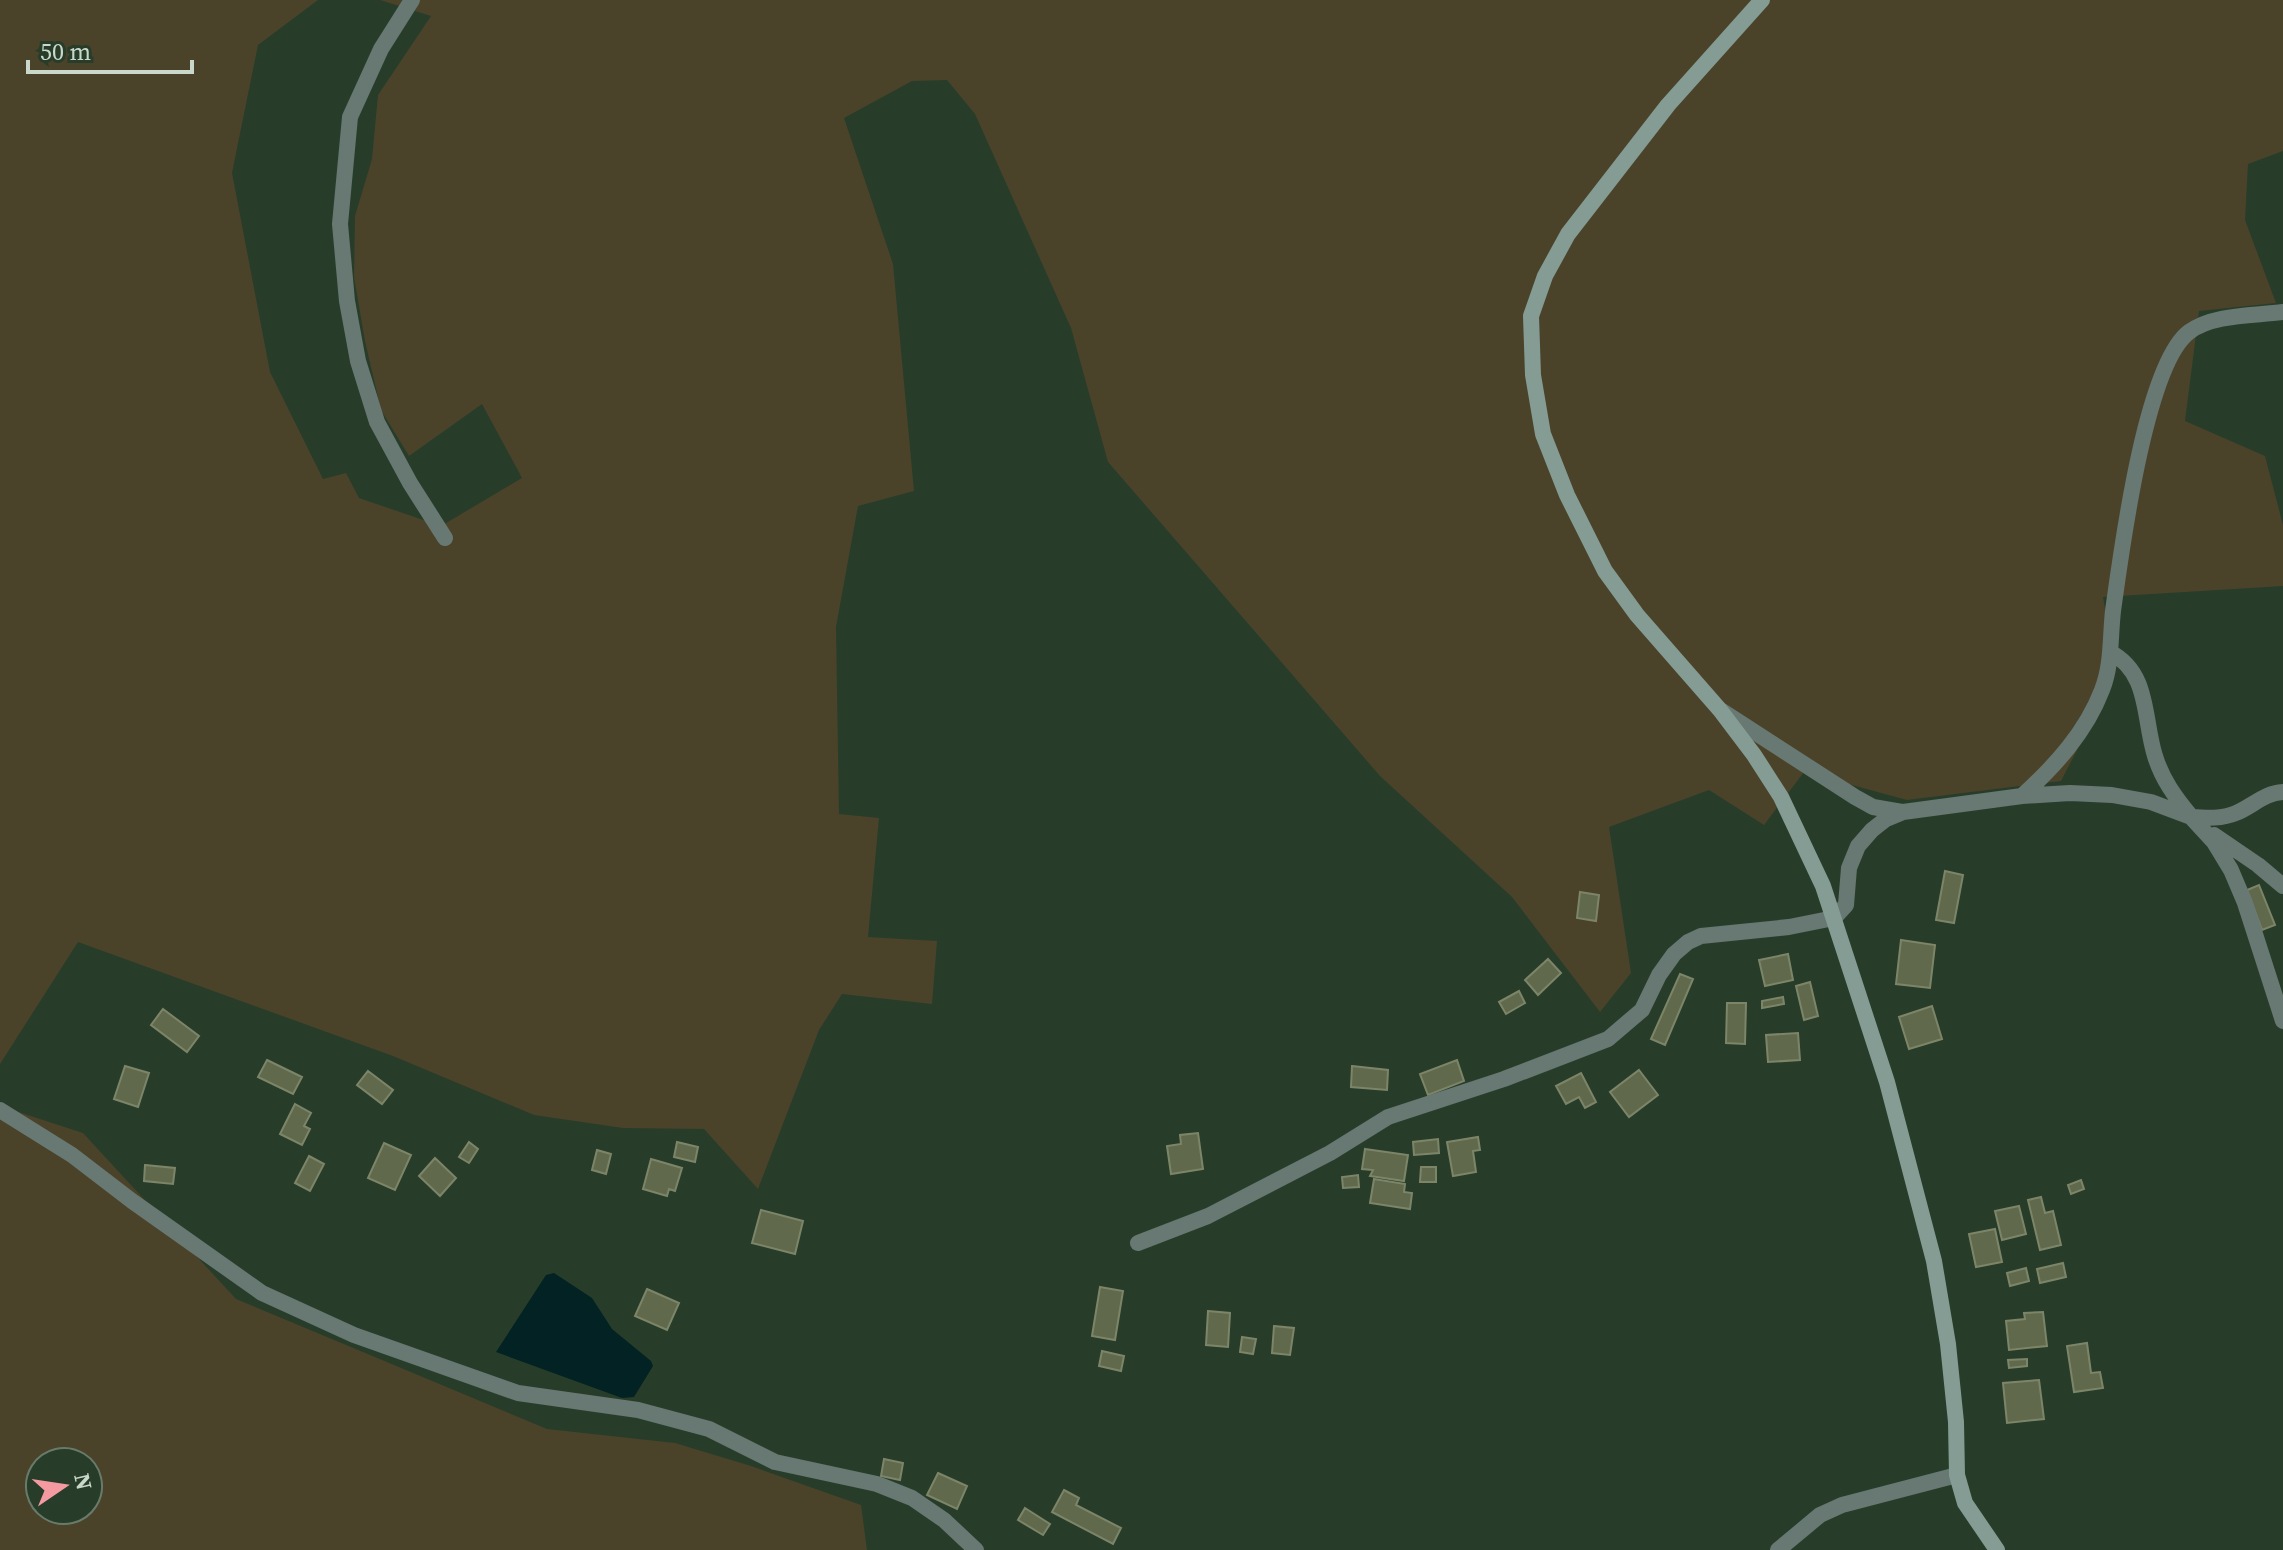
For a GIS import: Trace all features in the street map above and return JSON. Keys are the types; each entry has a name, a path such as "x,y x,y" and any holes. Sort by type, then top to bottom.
{"street":[{"path":"412,0 381,49 350,117 340,224 347,301 358,361 377,422 445,538"},
{"path":"1762,0 1668,105 1568,234 1545,276 1531,316 1533,375 1543,434 1567,495 1613,582 1637,615 1720,710 1781,797 1805,845 1834,918 1887,1082 1934,1261 1948,1344 1956,1422 1957,1475 1965,1503 1997,1550"},
{"path":"2022,796 2049,772 2092,712 2103,687 2130,505 2147,418 2176,348 2185,334 2197,326 2283,312"},
{"path":"2110,652 2127,665 2139,681 2162,775 2175,797 2214,842 2231,870 2245,903 2283,1021"},
{"path":"1720,710 1855,797 1873,807 1903,812"},
{"path":"2191,817 2213,818 2234,814 2261,798 2283,792"},
{"path":"1138,1243 1208,1216 1330,1153 1388,1117 1490,1084 1608,1039 1642,1010 1659,975 1674,954 1688,942 1701,936 1789,927 1834,918 1846,905 1849,868 1858,846 1886,819 1903,812 2022,796 2070,793 2112,795 2151,802 2191,817 2283,886"},
{"path":"0,1110 72,1155 262,1293 354,1335 518,1393 638,1410 709,1429 775,1462 877,1484 912,1498 934,1512 976,1550"},
{"path":"1778,1550 1820,1515 1842,1505 1957,1475"}],"shaded area":[{"path":"0,0 318,0 258,45 232,173 270,372 323,479 346,473 359,498 441,526 522,478 482,404 409,456 381,410 354,277 355,216 372,159 378,95 431,16 380,0 2283,0 2283,151 2248,164 2245,220 2276,303 2199,311 2185,421 2265,456 2283,525 2283,586 2103,597 2114,661 2088,729 2061,781 1907,800 1804,772 1764,825 1709,790 1609,827 1631,973 1600,1012 1512,897 1380,776 1108,462 1071,328 975,114 947,80 912,81 844,118 893,264 914,491 858,506 836,627 839,814 879,818 868,937 937,941 932,1004 842,994 819,1030 758,1189 704,1129 623,1128 534,1115 393,1056 78,942 0,1064"},
{"path":"0,1106 83,1133 236,1299 547,1429 675,1443 861,1505 867,1550 0,1550"}],"water":[{"path":"554,1273 592,1298 612,1329 651,1361 653,1366 634,1397 622,1398 496,1352 546,1275"}],"building":[{"path":"1945,871 1963,875 1954,923 1936,920"},
{"path":"2259,885 2275,925 2262,930 2247,890"},
{"path":"1580,892 1599,895 1596,921 1577,918"},
{"path":"1901,940 1935,945 1930,988 1896,984"},
{"path":"1788,954 1793,980 1765,986 1759,960"},
{"path":"1548,959 1561,973 1538,995 1525,980"},
{"path":"1680,974 1693,979 1665,1045 1651,1039"},
{"path":"1810,982 1818,1016 1804,1020 1796,986"},
{"path":"1519,991 1525,1003 1506,1014 1499,1002"},
{"path":"1783,997 1784,1004 1762,1008 1762,1001"},
{"path":"1727,1003 1746,1003 1745,1044 1726,1043"},
{"path":"1932,1006 1942,1039 1909,1049 1899,1017"},
{"path":"163,1009 199,1036 187,1052 151,1025"},
{"path":"1798,1033 1800,1060 1768,1062 1766,1035"},
{"path":"267,1060 302,1077 293,1094 258,1077"},
{"path":"1457,1060 1464,1081 1428,1095 1420,1074"},
{"path":"125,1066 149,1073 138,1107 114,1099"},
{"path":"1352,1066 1388,1070 1387,1090 1351,1087"},
{"path":"1639,1070 1658,1095 1629,1117 1610,1092"},
{"path":"368,1071 393,1090 382,1104 357,1085"},
{"path":"1581,1073 1596,1102 1585,1108 1579,1097 1566,1104 1556,1086"},
{"path":"295,1104 311,1113 304,1126 310,1129 302,1145 280,1134"},
{"path":"1198,1133 1203,1169 1171,1174 1167,1146 1181,1144 1180,1135"},
{"path":"1478,1137 1480,1150 1473,1151 1476,1172 1453,1176 1447,1142"},
{"path":"1438,1139 1439,1153 1414,1155 1413,1142"},
{"path":"469,1142 478,1149 469,1163 459,1157"},
{"path":"677,1142 698,1147 695,1162 674,1157"},
{"path":"384,1143 411,1155 395,1190 368,1178"},
{"path":"1365,1149 1408,1155 1404,1181 1370,1176 1373,1170 1362,1169"},
{"path":"597,1150 611,1154 606,1174 592,1170"},
{"path":"309,1156 324,1164 310,1191 295,1183"},
{"path":"435,1158 456,1178 440,1196 419,1176"},
{"path":"651,1159 682,1168 675,1191 669,1189 667,1196 643,1189"},
{"path":"145,1165 175,1168 173,1184 144,1181"},
{"path":"1421,1167 1436,1167 1436,1182 1420,1182"},
{"path":"1358,1175 1359,1187 1343,1188 1342,1177"},
{"path":"1374,1179 1405,1184 1404,1192 1412,1193 1410,1209 1370,1203"},
{"path":"2081,1180 2084,1189 2071,1194 2068,1185"},
{"path":"2041,1197 2045,1213 2053,1211 2061,1245 2040,1250 2028,1200"},
{"path":"2019,1206 2026,1234 2002,1240 1995,1211"},
{"path":"761,1210 803,1221 795,1254 752,1243"},
{"path":"1995,1229 2002,1262 1976,1267 1969,1234"},
{"path":"2063,1263 2066,1277 2040,1283 2037,1269"},
{"path":"2026,1268 2029,1281 2010,1286 2007,1273"},
{"path":"1100,1287 1123,1291 1115,1340 1092,1336"},
{"path":"647,1289 679,1303 667,1330 635,1316"},
{"path":"1208,1311 1230,1313 1228,1347 1206,1345"},
{"path":"2043,1312 2047,1346 2009,1350 2006,1321 2025,1319 2024,1313"},
{"path":"1274,1326 1294,1328 1290,1355 1272,1353"},
{"path":"1242,1337 1256,1339 1253,1354 1240,1352"},
{"path":"2087,1343 2091,1373 2100,1372 2103,1388 2074,1392 2067,1346"},
{"path":"1102,1351 1124,1356 1121,1371 1099,1366"},
{"path":"2027,1359 2027,1366 2009,1368 2008,1360"},
{"path":"2039,1380 2044,1419 2007,1423 2003,1383"},
{"path":"884,1459 903,1463 900,1480 881,1476"},
{"path":"938,1473 967,1486 957,1509 927,1495"},
{"path":"1064,1490 1079,1498 1076,1505 1121,1528 1113,1544 1052,1512"},
{"path":"1025,1508 1050,1524 1043,1535 1018,1520"}]}
